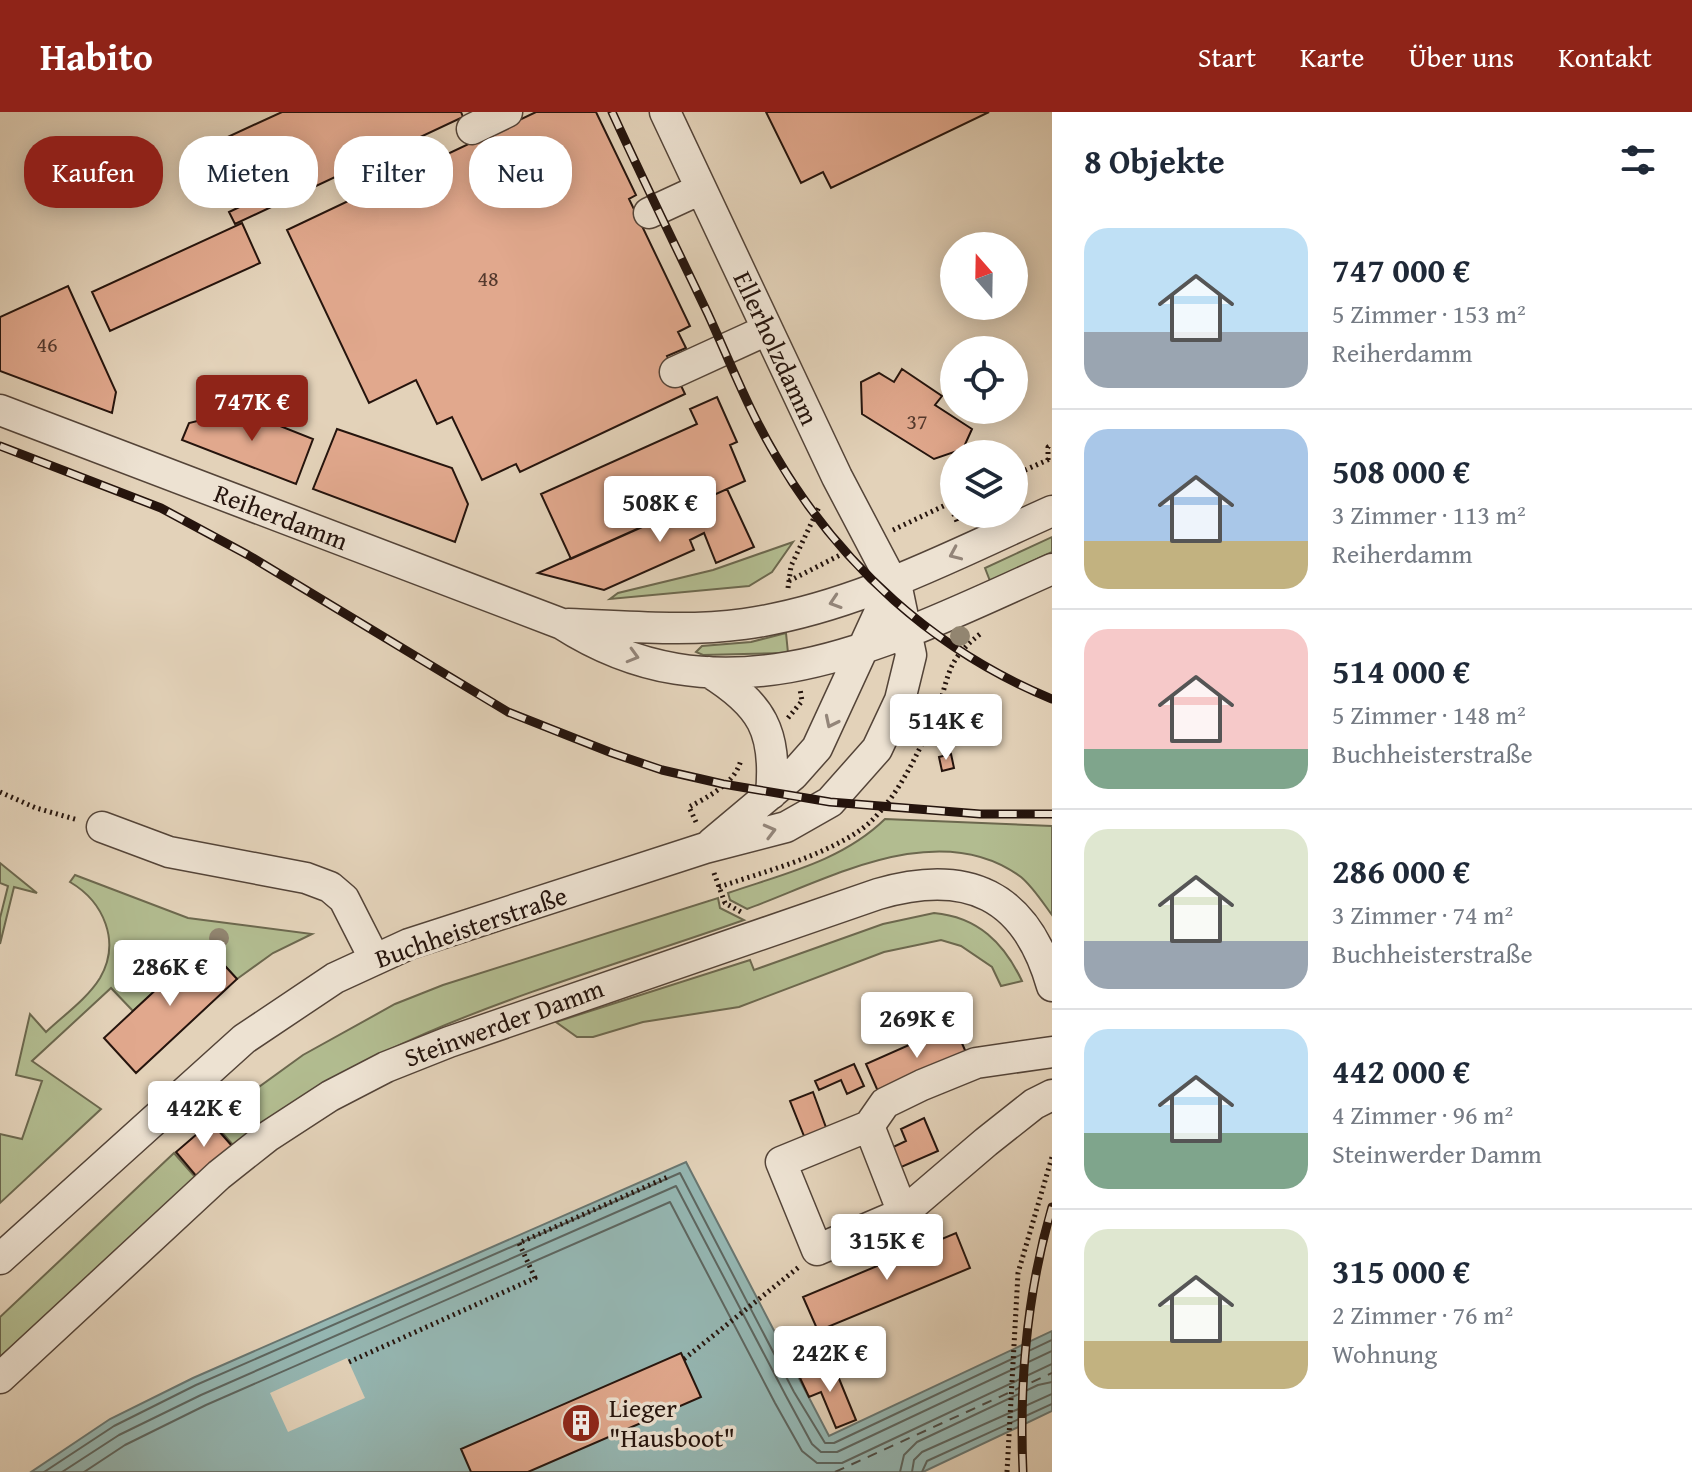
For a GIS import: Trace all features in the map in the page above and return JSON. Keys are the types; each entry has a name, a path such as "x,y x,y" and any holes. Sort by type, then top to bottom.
{"street":[{"path":"472,129 507,112"},
{"name":"Ellerholzdamm","path":"665,112 837,477 872,540 886,584"},
{"path":"649,213 701,189"},
{"path":"675,372 767,330"},
{"name":"Reiherdamm","path":"0,410 562,624 590,641 625,654 709,672 798,667 864,651 1052,569"},
{"name":"Reiherdamm","path":"562,624 691,629 743,624 816,609 886,584 1052,511"},
{"name":"Buchheisterstraße","path":"0,1259 244,1039 311,993 374,958 705,848 786,827 830,802 877,749 891,724 907,679 911,655 908,634 886,584"},
{"name":"Buchheisterstraße","path":"705,848 771,794 817,748 864,651 886,584"},
{"path":"709,672 731,686 760,714 773,750 771,794"},
{"path":"102,827 169,852 306,878 330,887 344,899 374,958"},
{"name":"Steinwerder Damm","path":"0,1378 219,1175 267,1137 355,1082 449,1042 878,894 924,883 958,884 1003,905 1035,941 1052,986"},
{"path":"1052,1052 976,1063 885,1103 869,1126 781,1162 817,1250 903,1213 998,1133 1052,1095"},
{"path":"869,1126 903,1213"}],"path":[{"path":"1028,469 1050,459 1048,447 1052,445"},
{"path":"837,477 814,515 791,566 788,582 940,508"},
{"path":"783,722 802,701 800,689"},
{"path":"689,807 712,794 734,774 741,754"},
{"path":"0,792 36,808 102,827"},
{"path":"719,887 725,903 753,917"},
{"path":"1007,1472 1012,1341 1025,1244 1052,1157"},
{"path":"349,1362 535,1278 519,1243 670,1176"},
{"path":"684,1359 792,1274"}],"green space":[{"path":"1052,537 1052,552 990,581 985,568"},
{"path":"793,542 772,572 749,586 610,599 618,593 713,570"},
{"path":"786,633 788,653 703,655 696,652 702,646 751,642"},
{"path":"885,819 1052,826 1052,915 1021,877 989,860 955,852 920,852 884,859 747,909 730,900 728,893 831,856 850,846"},
{"path":"0,863 37,893 14,887 0,944 0,918 8,886 0,883"},
{"path":"75,875 188,918 312,934 273,953 237,979 205,945 133,1011 111,988 32,1061 101,1109 0,1203 0,1134 22,1139 42,1081 16,1075 30,1014 46,1032 89,993 100,978 109,951 106,924 92,900 70,882"},
{"path":"718,898 720,908 744,920 544,988 413,1039 350,1069 290,1104 233,1145 212,1121 303,1055 395,1004 443,985"},
{"path":"934,913 964,920 988,934 1007,955 1022,981 1001,986 992,967 961,946 941,940 884,952 739,1007 643,1022 593,1037 577,1037 556,1022 750,960 754,970 883,924"},
{"path":"174,1153 196,1178 0,1357 0,1317"}],"water":[{"path":"686,1162 829,1436 1052,1331 1052,1411 923,1472 31,1472 110,1419 193,1378"}],"pier":[{"path":"347,1358 365,1398 288,1432 270,1393"}],"building":[{"path":"282,112 461,112 463,117 423,136 334,136 334,178 318,185 318,136 230,136"},
{"path":"536,112 596,112 636,195 629,199 690,326 678,332 686,348 667,356 685,394 520,472 516,464 482,480 452,417 437,424 416,380 369,403 287,230 334,208 453,208 453,151 469,144 469,208 572,208 572,136 485,136"},
{"path":"766,112 989,112 831,188 823,172 801,183"},
{"path":"237,208 269,208 235,224 229,212"},
{"path":"242,223 260,263 110,331 92,292"},
{"path":"68,286 116,392 112,413 0,371 0,317"},
{"path":"902,369 940,395 935,405 940,408 940,424 964,424 972,429 967,440 940,440 940,457 934,459 862,414 861,382 879,373 894,382"},
{"path":"717,397 737,442 730,445 745,481 571,559 541,494 697,424 690,409"},
{"path":"227,405 313,439 296,484 182,440 189,423 222,415"},
{"path":"337,429 452,468 468,504 455,542 313,489"},
{"path":"727,489 754,547 716,563 704,533 690,540 694,550 604,590 538,573"},
{"path":"951,754 954,768 942,771 939,757"},
{"path":"205,944 237,979 136,1073 104,1038"},
{"path":"954,1025 968,1057 880,1096 866,1064"},
{"path":"854,1064 864,1086 847,1094 841,1080 819,1090 815,1081"},
{"path":"813,1092 828,1133 806,1141 790,1101"},
{"path":"924,1118 938,1151 899,1168 891,1148 906,1141 901,1129"},
{"path":"211,1122 232,1146 197,1177 176,1152"},
{"path":"956,1233 970,1268 818,1331 803,1297"},
{"name":"Lieger \"Hausboot\"","path":"681,1353 701,1397 528,1472 471,1472 461,1449"},
{"path":"833,1364 856,1420 836,1428 821,1392 809,1397 800,1378"}],"ferry route":[{"path":"835,1472 1052,1373"}],"railway":[{"path":"612,112 757,422 801,496 861,568 930,630 1009,679 1052,699"},
{"path":"0,446 161,508 248,555 508,712 612,753 662,770 723,784 830,802 980,814 1052,814"},
{"path":"1023,1472 1022,1405 1027,1338 1036,1272 1052,1207"}],"place":[{"name":"Lieger \"Hausboot\"","path":"581,1423"}]}
